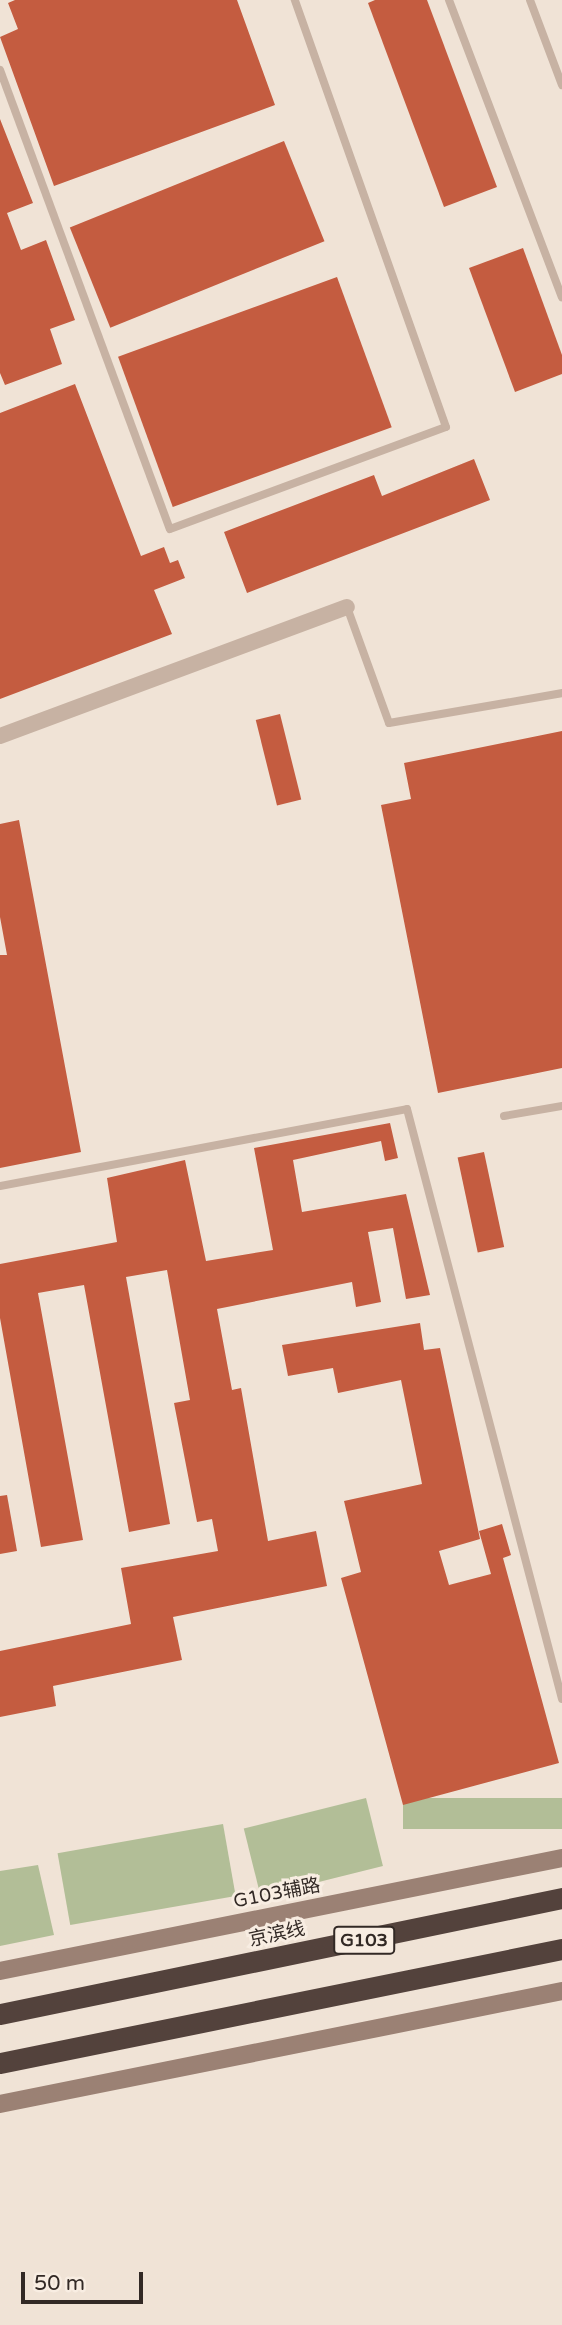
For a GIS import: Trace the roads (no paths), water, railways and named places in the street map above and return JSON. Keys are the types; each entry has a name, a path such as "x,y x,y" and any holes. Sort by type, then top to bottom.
{"highway":[{"name":"京滨线","path":"0,2014 562,1898"},
{"name":"G103","path":"0,2063 562,1949"}],"street":[{"path":"0,736 347,607"},
{"name":"G103辅路","path":"0,1971 562,1858"},
{"path":"0,2104 562,1991"}],"lane":[{"path":"0,70 170,529 446,427 295,0"},
{"path":"449,0 562,297"},
{"path":"530,0 562,85"},
{"path":"347,607 389,723 562,693"},
{"path":"504,1116 562,1106"},
{"path":"0,1186 407,1109 562,1699"}]}
